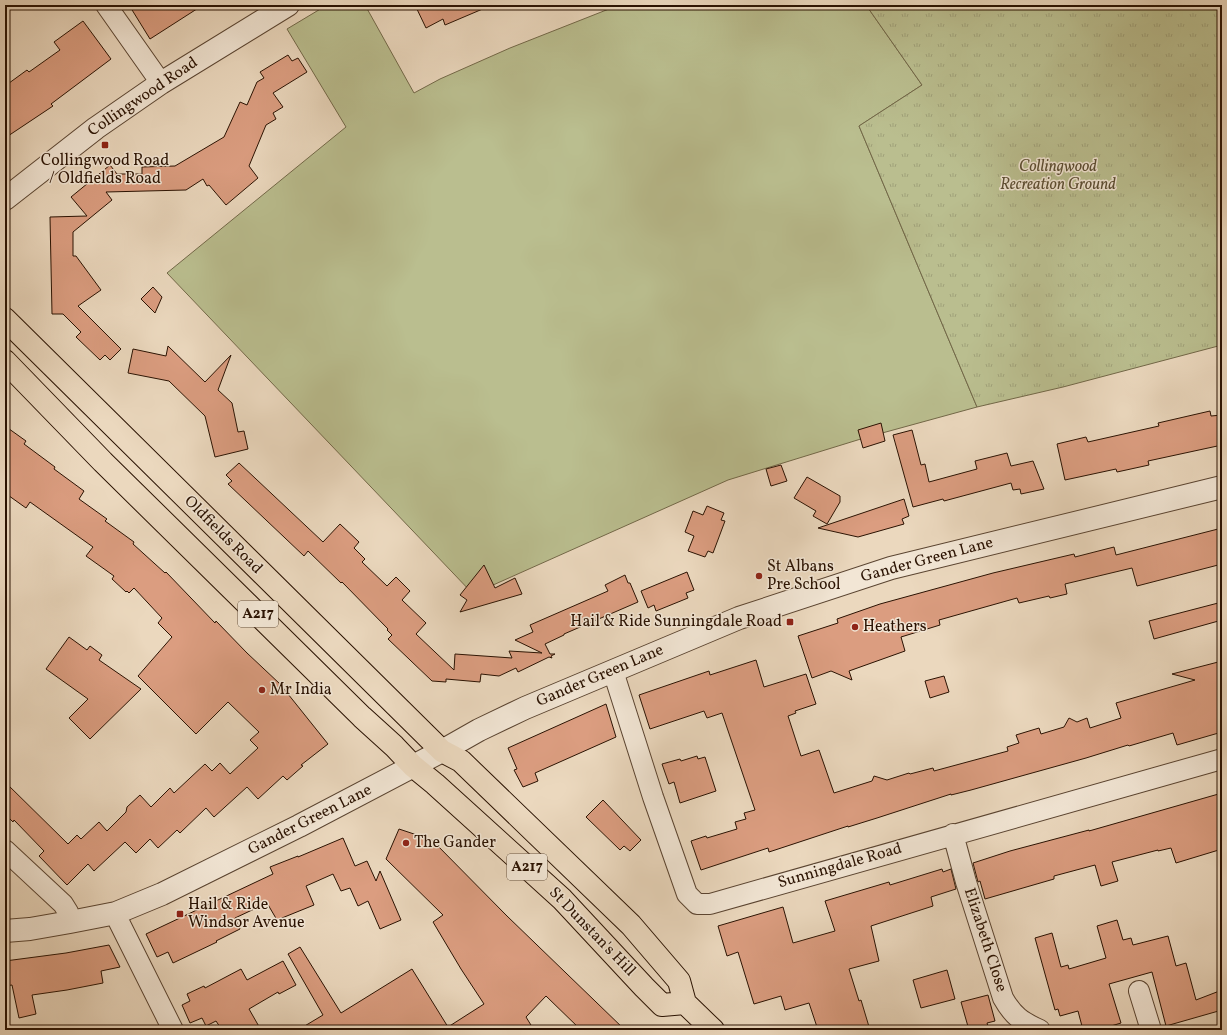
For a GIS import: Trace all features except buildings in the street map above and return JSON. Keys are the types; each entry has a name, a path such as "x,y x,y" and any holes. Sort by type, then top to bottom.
{"highway":[{"name":"Oldfields Road","path":"5,319 442,751"},
{"name":"Oldfields Road","path":"5,361 103,462 413,766"},
{"name":"St Dunstan's Hill","path":"442,751 461,761 631,925 678,981 685,1003 713,1030"},
{"name":"St Dunstan's Hill","path":"413,766 435,784 562,899 662,1005 685,1003"}],"street":[{"path":"106,5 161,83"},
{"name":"Collingwood Road","path":"5,199 96,128 161,83 288,5"},
{"name":"Gander Green Lane","path":"5,931 30,929 116,913 162,894 292,830 479,730 525,708 739,618 891,568 1222,487"},
{"name":"Sunningdale Road","path":"613,671 653,797 687,894 697,904 710,904 1222,758"},
{"name":"Elizabeth Close","path":"953,834 966,882 1004,998 1008,1007 1015,1015 1030,1026 1040,1030"},
{"path":"5,850 63,904 68,912 70,922"},
{"path":"116,913 119,922 173,1030"},
{"path":"1139,991 1151,1030"}],"green space":[{"path":"327,5 365,5 414,93 440,79 510,48 619,5 866,5 922,85 859,126 977,407 864,438 728,480 473,594 167,273 346,127 287,29"},
{"name":"Collingwood Recreation Ground","path":"866,5 1222,5 1222,345 1063,387 977,407 859,126 922,85"}],"place":[{"name":"Collingwood Road / Oldfields Road","path":"105,145"},
{"name":"St Albans Pre School","path":"759,576"},
{"name":"Hail & Ride Sunningdale Road","path":"790,622"},
{"name":"Heathers","path":"855,627"},
{"name":"Mr India","path":"262,690"},
{"name":"The Gander","path":"406,843"},
{"name":"Hail & Ride Windsor Avenue","path":"180,914"}]}
